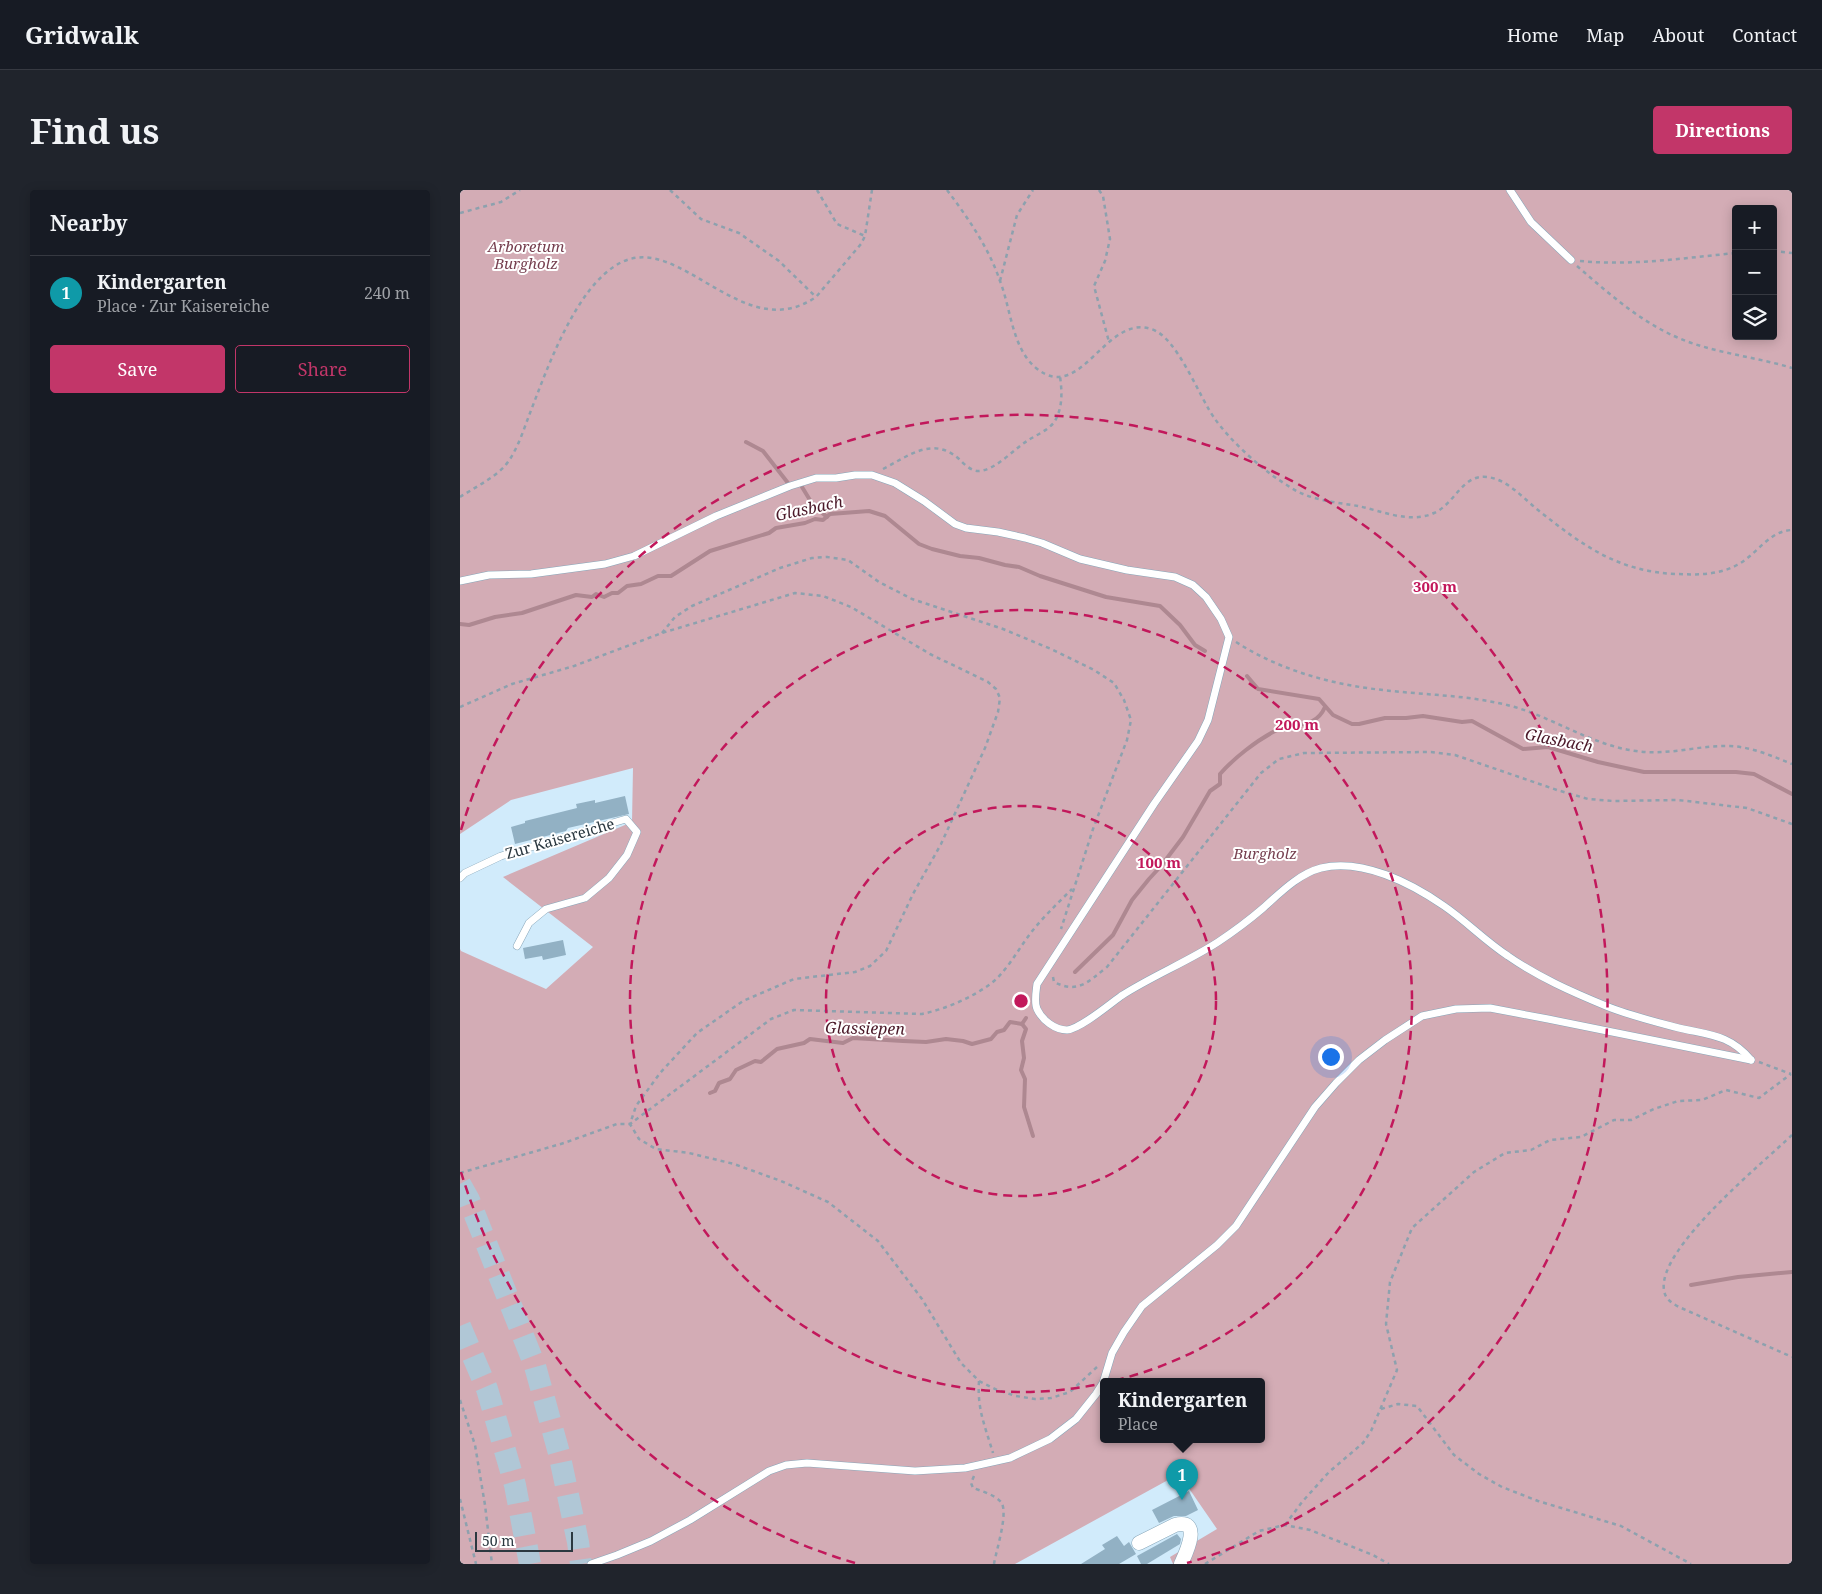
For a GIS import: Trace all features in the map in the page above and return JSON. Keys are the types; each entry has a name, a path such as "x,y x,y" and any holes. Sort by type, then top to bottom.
{"street":[{"path":"1139,1543 1175,1525 1186,1524 1190,1529 1191,1538 1189,1548 1181,1564"}],"lane":[{"path":"1510,190 1531,222 1571,260"},
{"path":"460,581 488,575 531,574 605,564 634,556 716,516 790,486 816,478 872,475 895,483 955,524 966,528 998,532 1042,542 1080,559 1127,570 1175,578 1193,584 1206,597 1221,619 1229,638 1208,720 1198,741 1154,804 1037,984 1036,1008 1044,1018 1055,1027 1069,1030 1151,978 1215,944 1241,926 1287,887 1305,876 1320,869 1356,867 1389,876 1444,906 1508,956 1568,990 1643,1019 1722,1038 1742,1050 1751,1060"},
{"name":"Zur Kaisereiche","path":"460,878 465,873 501,856 626,820 637,832 627,855 608,878 585,898 546,909 529,923 518,946"},
{"path":"1104,1378 1112,1353 1142,1306 1217,1245 1236,1226 1315,1107 1336,1083 1359,1060 1385,1040 1422,1016 1456,1008 1490,1008 1751,1060"},
{"path":"591,1564 651,1541 690,1520 769,1470 806,1463 915,1471 938,1470 996,1462 1028,1451 1050,1439 1076,1419 1100,1386"}],"path":[{"path":"460,213 501,202 520,190"},
{"path":"670,190 701,219 740,233 779,261 816,297"},
{"path":"817,190 837,224 865,236"},
{"path":"460,497 503,468 522,435 564,330 591,289 620,262 638,257 658,259 745,303 771,311 791,309 807,303 816,297 861,244 865,236 872,190"},
{"path":"947,190 968,219 989,255 1000,281 1016,334 1026,357 1042,372 1060,376 1074,373 1124,330 1134,327 1151,328 1162,334 1182,362 1211,413 1230,436 1276,478 1304,494 1398,516 1419,517 1438,512 1473,478 1490,477 1504,483 1593,551 1637,569 1673,574 1693,575 1726,570 1744,561 1779,532 1792,530"},
{"path":"1000,281 1017,215 1033,190"},
{"path":"1099,190 1103,196 1110,239 1105,261 1094,286 1109,342"},
{"path":"1777,251 1792,252"},
{"path":"1571,260 1616,263 1676,260 1732,253"},
{"path":"1571,260 1610,294 1638,315 1674,336 1730,354 1792,368"},
{"path":"872,475 924,449 933,447 951,452 967,467 977,472 1000,462 1054,422 1062,400 1060,376"},
{"path":"662,633 675,617 711,596 780,568 812,558 827,557 848,560 879,582 912,599 1003,629 1052,649 1094,670 1114,683 1124,700 1131,720 1127,740 1073,888 1060,931"},
{"path":"460,707 512,684 574,666 662,633 795,593 823,596 851,608 930,654 988,682 996,688 1000,698 998,712 985,748 886,952 870,966 855,972 794,979 743,1001 697,1033 660,1073 636,1106 630,1124 639,1139 656,1149 734,1164 781,1181 828,1202 878,1241 922,1299 961,1364 979,1381 997,1390 1035,1399 1051,1398 1070,1392 1112,1353"},
{"path":"1229,638 1249,651 1306,674 1344,684 1382,690 1472,699 1506,705 1621,749 1662,753 1732,746 1768,754 1792,764"},
{"path":"1050,965 1054,982 1062,986 1075,988 1088,983 1107,967 1261,773 1279,758 1291,755 1330,752 1431,752 1455,755 1557,790 1588,798 1613,801 1678,800 1740,807 1792,824"},
{"path":"460,1173 564,1143 617,1124 630,1124 772,1019 794,1010 922,1014 940,1010 958,1002 990,985 1011,962 1030,934 1073,888"},
{"path":"1286,1525 1302,1502 1329,1472 1363,1443 1371,1431 1397,1370 1386,1324 1390,1282 1412,1228 1474,1172 1505,1154 1531,1150 1550,1140 1581,1137 1614,1120 1631,1120 1654,1108 1678,1101 1702,1100 1726,1090 1759,1098 1791,1075 1777,1068 1751,1060"},
{"path":"1792,1135 1741,1181 1696,1229 1673,1260 1663,1286 1666,1298 1679,1307 1792,1357"},
{"path":"979,1381 979,1408 996,1462"},
{"path":"460,1400 475,1444 486,1505 492,1564"},
{"path":"1380,1409 1398,1404 1417,1406 1454,1455 1479,1474 1502,1487 1529,1498 1621,1526 1691,1564"},
{"path":"976,1474 972,1478 973,1488 993,1496 1003,1506 1004,1518 994,1564"},
{"path":"460,1499 476,1564"},
{"path":"1205,1564 1259,1531 1286,1525 1310,1530 1373,1555 1389,1564"}],"green space":[{"name":"Burgholz","path":"460,190 1792,190 1792,1564 1173,1564 1170,1557 1217,1529 1179,1474 1015,1564 460,1564 460,949 546,989 593,947 503,877 632,822 633,768 511,800 460,834"}],"building":[{"path":"625,796 629,814 568,828 566,831 515,844 511,827 525,823 525,821 577,808 576,804 595,800 595,803"},
{"path":"563,940 566,955 543,960 542,956 525,959 523,948"},
{"path":"1189,1491 1198,1510 1186,1516 1174,1516 1159,1523 1152,1510"},
{"path":"1177,1534 1181,1539 1180,1544 1147,1564 1141,1564 1137,1556"},
{"path":"1117,1536 1124,1546 1129,1542 1136,1554 1119,1564 1081,1564 1105,1549 1102,1545"}],"waterway":[{"path":"746,442 763,451 788,483"},
{"path":"802,487 813,505 827,517"},
{"name":"Glasbach","path":"460,624 469,625 495,617 522,613 576,595 592,597 596,594 604,597 612,593 618,593 627,586 641,584 658,576 671,576 710,551 769,533 776,528 805,523 815,519 823,520 830,514 869,511 885,516 919,544 932,549 1019,567 1040,576 1106,597 1160,606 1180,625 1195,645 1205,651"},
{"name":"Glasbach","path":"1247,676 1258,689 1319,699 1333,715 1352,724 1385,718 1423,716 1462,722 1472,721 1523,749 1548,747 1598,762 1644,772 1736,772 1754,774 1792,794"},
{"name":"Glassiepen","path":"1075,972 1113,935 1132,900 1183,837 1210,791 1220,784 1220,774 1246,750 1268,735 1282,728 1310,722 1316,719 1325,707"},
{"name":"Glassiepen","path":"710,1093 715,1091 719,1083 730,1079 736,1070 755,1061 761,1062 777,1049 804,1043 810,1039 843,1043 853,1038 926,1042 946,1039 972,1044 991,1039 997,1032 1004,1030 1010,1022 1022,1024 1026,1018"},
{"path":"1022,1024 1026,1029 1022,1041 1024,1058 1021,1070 1025,1079 1024,1107 1033,1136"},
{"path":"1691,1285 1738,1277 1792,1272"}],"tunnel":[{"path":"460,1184 469,1200 535,1366 559,1453 581,1564"},
{"path":"460,1326 487,1389 515,1485 530,1564"}],"place":[{"name":"Kindergarten","path":"1182,1500"}],"park label":[{"name":"Arboretum Burgholz","path":"526,256"}]}
